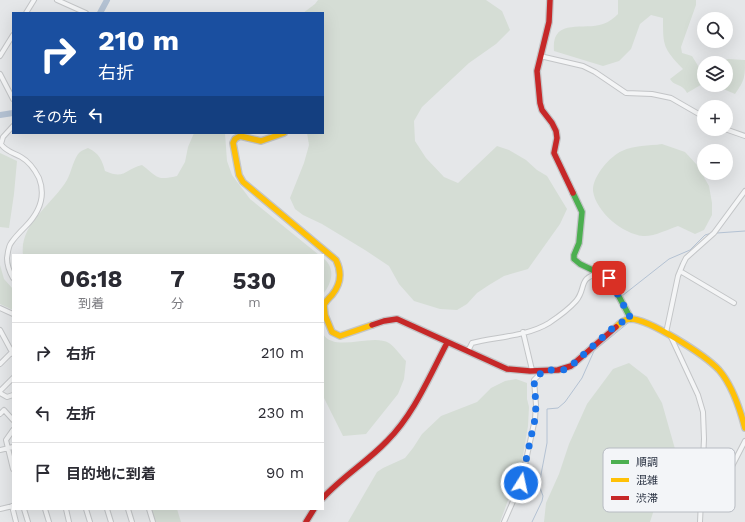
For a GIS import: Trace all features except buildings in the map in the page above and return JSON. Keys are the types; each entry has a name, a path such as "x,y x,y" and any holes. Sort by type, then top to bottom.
{"street":[{"path":"27,12 34,0"},
{"path":"57,0 84,12"},
{"path":"550,0 549,22 537,71 542,110 556,130 557,138 554,153 582,212 580,243 574,255 574,259 580,264 609,278 631,319"},
{"path":"0,56 12,37"},
{"path":"540,56 582,66 626,93 652,94 671,98 697,113"},
{"path":"0,74 12,97"},
{"path":"12,127 3,137 0,144 6,150 20,156 29,164 38,177 42,193 39,209 36,214 16,236 9,247 7,261 12,276"},
{"path":"733,132 745,136"},
{"path":"281,134 261,141 240,136 235,139 233,144 238,171 243,182 332,256 338,265 341,276 337,288 325,302 324,306 332,332 340,336 384,321 397,319 507,369 544,370 567,369 615,326 631,319 666,333 719,370 735,399 745,428"},
{"path":"666,333 680,271 686,258 714,233 745,191"},
{"path":"680,271 734,303"},
{"path":"468,351 472,342 498,339 551,322 576,301 586,278 600,273"},
{"path":"0,308 12,314"},
{"path":"0,364 12,353 1,332"},
{"path":"523,332 532,370"},
{"path":"671,336 698,395 703,412 703,448"},
{"path":"324,497 343,478 380,447 402,424 416,403 447,343"},
{"path":"504,522 521,483 534,425 536,405 534,380 544,370"},
{"path":"12,379 0,392 7,397 12,395"},
{"path":"0,414 4,410 12,419"},
{"path":"12,431 6,440 12,466"},
{"path":"735,460 745,440"},
{"path":"0,450 12,447"},
{"path":"0,508 12,506"},
{"path":"13,510 16,522"},
{"path":"24,510 28,522"},
{"path":"45,510 49,522"},
{"path":"66,510 69,522"},
{"path":"86,510 90,522"},
{"path":"107,510 111,522"},
{"path":"128,510 132,522"},
{"path":"149,510 153,522"},
{"path":"306,522 313,510"},
{"path":"700,512 700,522"}],"shaded area":[{"path":"318,0 486,0 502,11 510,30 496,44 469,63 422,107 414,121 415,141 426,158 444,177 458,183 497,146 509,150 526,160 537,170 547,176 567,209 560,224 528,269 504,276 477,293 467,304 457,310 440,309 414,301 399,284 389,266 365,250 295,209 290,198 304,163 309,145 307,134 324,134 324,12 304,12"},
{"path":"618,0 696,0 696,5 681,47 682,53 692,56 697,64 697,87 687,93 683,88 670,79 683,69 671,56 664,41 663,18 651,15 640,24 631,49 619,61 603,66 554,51 554,40 558,33 563,29 603,24 618,14"},
{"path":"733,59 745,60 744,78 735,94 730,92 733,92"},
{"path":"194,134 225,134 227,161 232,175 250,199 318,254 23,254 23,244 31,224 61,189 67,180 78,154 81,151 88,148 95,152 101,160 105,171 121,174 142,165 158,177 165,178 177,176 185,162 188,147"},
{"path":"662,144 685,152 697,165 697,180 706,180 709,186 712,203 712,215 704,230 695,234 678,226 651,235 643,236 627,231 619,226 599,207 595,199 593,185 607,162 622,151 642,146"},
{"path":"0,153 17,161 9,228 0,227"},
{"path":"324,259 330,266 331,271 329,285 324,293"},
{"path":"0,265 4,279 12,288 12,310 0,304"},
{"path":"324,335 336,342 345,343 373,340 391,344 406,361 404,379 398,394 366,434 343,436 324,398"},
{"path":"629,363 647,377 662,403 675,448 603,448 603,512 653,512 650,522 544,522 546,503 559,474 569,444 587,404 613,369"},
{"path":"516,379 527,383 527,399 529,407 528,426 522,461 500,522 348,522 377,472 405,458 422,434 441,416 477,402 491,388 505,381"},
{"path":"150,510 177,510 181,522 153,522"}],"waterway":[{"path":"101,12 107,0"},
{"path":"0,115 12,113"},
{"path":"717,233 745,231"},
{"path":"622,296 669,259 690,250 705,235 712,233"},
{"path":"532,522 543,496 539,485 547,443 547,409 558,408 565,402 582,378 594,351 628,322"}],"traffic: fast":[{"path":"573,193 582,212 579,243 574,259 580,264 609,278 631,319"}],"traffic: slow":[{"path":"281,134 261,141 240,136 235,139 233,143 239,175 243,182 336,260 340,273 339,282 335,291 324,305"},
{"path":"324,305 325,315 332,332 340,336 372,325"},
{"path":"616,327 625,320 638,320 676,338 702,356 724,376 732,390 745,428"}],"traffic: jam":[{"path":"550,0 549,22 537,71 540,103 542,110 556,131 557,138 554,153 573,193"},
{"path":"372,325 397,319 507,369 530,371 558,370 571,366 616,327"},
{"path":"324,497 338,483 379,449 397,430 420,395 447,343"},
{"path":"306,522 313,510"}],"route":[{"path":"521,483 536,413 533,382 536,376 544,370 567,369 615,326 631,319 609,278"}]}
